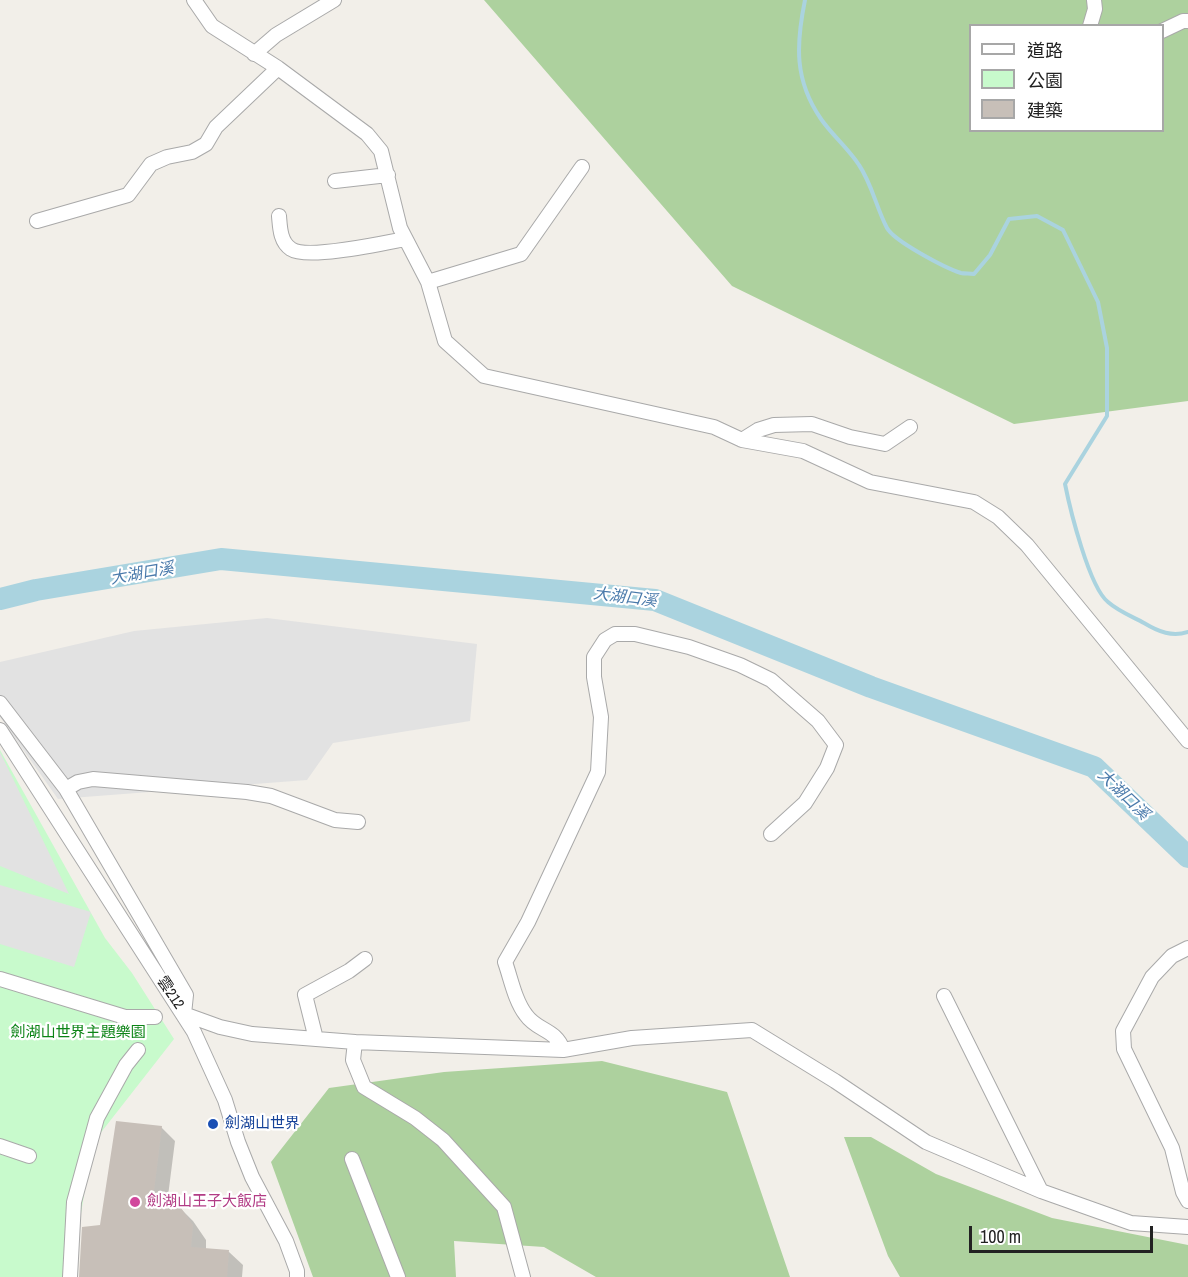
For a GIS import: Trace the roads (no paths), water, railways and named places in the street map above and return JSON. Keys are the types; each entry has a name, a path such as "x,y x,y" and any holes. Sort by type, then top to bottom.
{"street":[{"path":"195,0 212,26 278,69 367,134 381,151 400,228 428,282 445,341 484,376 714,427 742,440 803,450 870,482 974,502 998,517 1027,545 1188,741"},
{"path":"254,54 276,35 334,0"},
{"path":"1091,24 1095,9 1094,0"},
{"path":"1164,30 1188,21"},
{"path":"38,221 128,195 151,164 167,156 192,152 206,144 216,127 278,69"},
{"path":"428,282 521,254 582,167"},
{"path":"335,181 388,175"},
{"path":"279,216 283,241 292,250 313,253 405,239"},
{"path":"742,440 758,430 774,425 812,424 850,437 885,444 910,427"},
{"path":"563,1050 559,1038 527,1017 519,1004 505,962 528,922 598,772 602,717 594,677 594,657 605,640 615,634 635,634 689,647 740,665 771,680 818,721 836,745 827,768 805,803 771,834"},
{"path":"0,703 66,789 186,995 184,1014 220,1027 252,1034 316,1040 563,1050 632,1038 753,1030 926,1142 1041,1191 1131,1223 1188,1227"},
{"name":"雲212","path":"0,730 107,899 184,1014 208,1060 252,1177 286,1241 297,1277"},
{"path":"66,789 78,782 93,779 247,792 271,796 335,820 358,822"},
{"path":"1188,948 1172,956 1152,977 1124,1030 1124,1049 1172,1148 1183,1192 1188,1201"},
{"path":"316,1040 305,995 349,971 365,959"},
{"path":"0,979 126,1017 155,1017"},
{"path":"944,996 1041,1191"},
{"path":"355,1042 353,1060 364,1087 415,1118 443,1140 504,1207 523,1277"},
{"path":"70,1277 74,1202 97,1118 126,1065 138,1050"},
{"path":"0,1146 29,1156"},
{"path":"352,1159 398,1277"}],"waterway":[{"path":"805,0 799,47 806,90 821,119 859,165 887,228 899,240 944,266 961,273 974,274 990,255 1009,219 1037,216 1063,230 1098,302 1107,348 1107,416 1065,484 1081,547 1094,581 1108,602 1160,631 1171,634 1188,632"},
{"name":"大湖口溪","path":"0,599 36,590 221,559 655,600 871,687 1094,767 1188,857"}],"place":[{"name":"劍湖山世界","path":"213,1124"},
{"name":"劍湖山王子大飯店","path":"135,1202"}],"park label":[{"name":"劍湖山世界主題樂園","path":"78,1033"}]}
